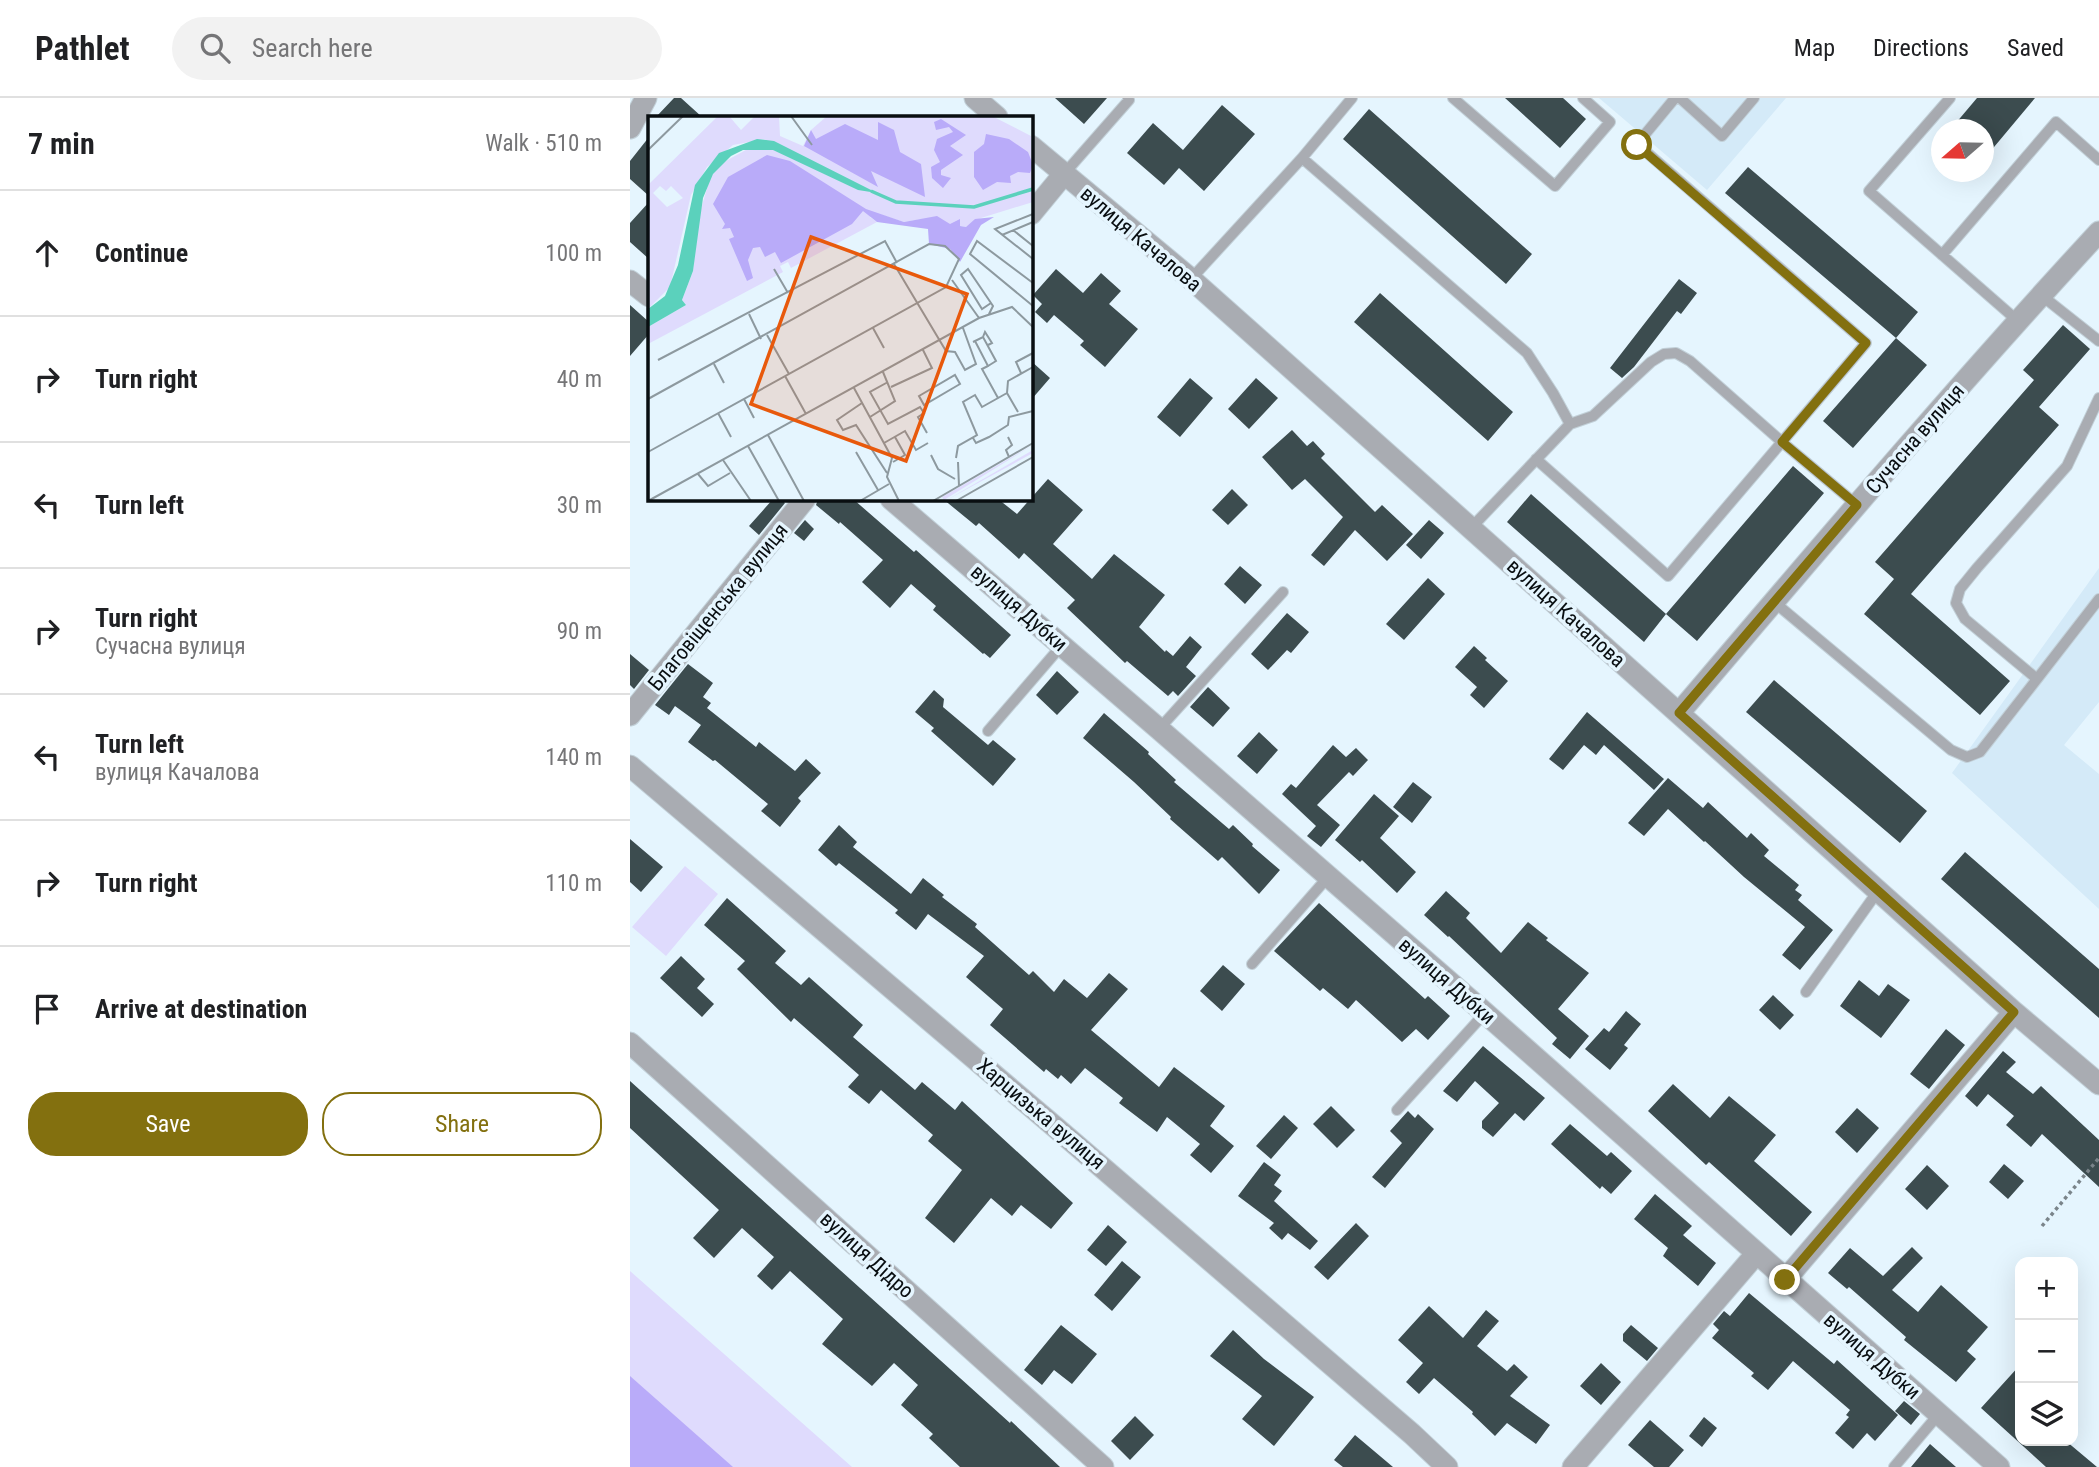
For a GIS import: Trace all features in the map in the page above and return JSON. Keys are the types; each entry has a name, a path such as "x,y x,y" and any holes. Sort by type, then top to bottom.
{"street":[{"path":"630,128 646,98"},
{"path":"975,98 997,116"},
{"name":"вулиця Качалова","path":"1032,147 1191,279 2014,1012 2099,1084"},
{"path":"1032,213 1064,174"},
{"name":"Сучасна вулиця","path":"1679,713 1857,505 2099,232"},
{"path":"630,281 648,295"},
{"name":"Благовіщенська вулиця","path":"630,715 804,500"},
{"name":"вулиця Дубки","path":"892,500 1485,1013 1999,1467"},
{"name":"Харцизька вулиця","path":"630,766 1065,1135 1447,1467"},
{"path":"1785,1280 2014,1012"},
{"name":"вулиця Дідро","path":"630,1043 1103,1467"},
{"path":"1573,1467 1756,1254"}],"lane":[{"path":"1064,174 1128,98"},
{"path":"1191,279 1302,158 1352,98"},
{"path":"1453,98 1555,186 1610,122 1583,98"},
{"path":"1536,459 1668,576 1866,343 1637,145 1677,98 1722,136 1754,98"},
{"path":"1950,98 1869,191 2019,322"},
{"path":"1942,255 2056,122 2099,160"},
{"path":"1302,158 1527,353 1570,424"},
{"path":"2041,295 2099,341"},
{"path":"1471,528 1570,424 1593,416 1651,362 1664,354 1676,353 1690,361 1857,505"},
{"path":"2036,679 1965,619 1956,603 1961,589 1976,568 2067,466 2099,398"},
{"path":"1159,729 1283,592"},
{"path":"1774,602 1917,723 1951,750 1967,757 1980,752 2099,599"},
{"path":"988,731 1062,645"},
{"path":"1252,964 1328,877"},
{"path":"1805,992 1878,891"},
{"path":"1397,1110 1485,1013"},
{"path":"1894,1467 1938,1415"}],"path":[{"path":"2042,1226 2099,1157"}],"shaded area":[{"path":"1599,98 1786,98 1707,190"},
{"path":"2099,568 2099,702 2064,745 2099,774 2099,909 1952,773"},
{"path":"685,866 718,894 666,956 632,927"},
{"path":"630,1271 852,1467 630,1467"},
{"path":"630,1376 733,1467 630,1467"}],"building":[{"path":"674,98 681,98 701,116 657,116"},
{"path":"1055,98 1107,98 1084,124"},
{"path":"1505,98 1563,98 1586,119 1560,148"},
{"path":"1977,98 2035,98 1994,147 1994,119 1959,119"},
{"path":"1222,105 1255,134 1204,191 1179,168 1164,185 1127,153 1153,123 1183,150"},
{"path":"1369,109 1532,254 1506,284 1343,139"},
{"path":"648,138 648,195 630,179 630,161"},
{"path":"1748,167 1918,312 1896,338 1725,193"},
{"path":"648,203 648,258 630,242 630,223"},
{"path":"1056,269 1083,293 1101,273 1121,291 1109,304 1138,329 1105,367 1080,345 1084,341 1054,315 1047,323 1035,312 1042,304 1033,295"},
{"path":"1679,279 1697,293 1681,314 1677,311 1634,367 1622,378 1610,368"},
{"path":"1380,293 1513,412 1488,441 1354,322"},
{"path":"630,305 648,321 648,335 630,356"},
{"path":"2063,325 2090,349 2039,407 2059,425 1911,594 2010,681 1980,715 1864,614 1894,579 1875,562 2034,380 2023,370"},
{"path":"1896,338 1927,365 1853,448 1823,421"},
{"path":"1032,362 1050,378 1032,399"},
{"path":"1190,378 1213,398 1180,437 1157,417"},
{"path":"1256,378 1278,398 1249,429 1228,409"},
{"path":"1292,430 1307,446 1313,441 1325,454 1321,458 1375,512 1382,505 1413,534 1387,561 1355,530 1324,566 1311,555 1343,517 1305,479 1292,490 1262,457"},
{"path":"1793,466 1824,493 1697,641 1666,614"},
{"path":"1048,479 1083,510 1053,544 1092,579 1114,554 1165,595 1139,627 1165,652 1166,650 1173,656 1190,636 1202,647 1186,667 1196,676 1178,696 1173,691 1168,696 1127,661 1125,663 1067,608 1075,600 1024,553 1019,559 979,523 976,526 944,500 999,500 1017,514"},
{"path":"1232,489 1248,505 1228,525 1212,510"},
{"path":"1531,494 1666,614 1644,642 1507,522"},
{"path":"772,500 782,500 785,503 759,535 749,526"},
{"path":"818,500 854,500 914,552 916,550 1011,635 990,658 933,610 936,606 911,584 890,608 862,582 883,560 816,505"},
{"path":"805,520 814,529 804,541 794,533"},
{"path":"1429,520 1444,533 1421,559 1406,545"},
{"path":"1240,566 1262,585 1245,604 1224,584"},
{"path":"1428,578 1445,594 1404,640 1386,624"},
{"path":"1287,613 1309,632 1291,653 1287,650 1268,670 1251,654"},
{"path":"1474,646 1508,681 1484,708 1470,695 1477,687 1455,667"},
{"path":"630,654 649,670 634,689 630,685"},
{"path":"688,664 713,683 703,697 711,703 707,708 756,747 759,742 795,771 806,759 821,773 798,798 801,801 780,827 761,811 768,804 715,760 688,742 701,725 675,706 669,715 655,705"},
{"path":"1057,671 1079,692 1057,715 1036,695"},
{"path":"1774,680 1927,811 1900,843 1746,712"},
{"path":"1208,687 1230,708 1213,727 1190,707"},
{"path":"934,690 944,699 943,707 988,745 993,740 1016,759 993,786 931,731 934,728 915,712"},
{"path":"1587,712 1664,779 1654,790 1604,745 1596,755 1584,745 1563,770 1549,759"},
{"path":"1104,713 1149,752 1148,754 1176,780 1174,782 1229,829 1233,825 1280,870 1259,894 1222,857 1218,861 1083,738"},
{"path":"1259,732 1278,750 1257,774 1237,756"},
{"path":"1333,745 1346,757 1356,748 1368,760 1353,776 1349,772 1317,805 1340,825 1321,847 1307,836 1316,826 1282,794 1291,784 1296,788"},
{"path":"1668,778 1703,808 1708,802 1747,838 1751,833 1769,850 1764,856 1799,885 1795,890 1802,895 1798,900 1833,930 1800,970 1782,955 1805,927 1668,809 1644,836 1628,823"},
{"path":"1413,782 1432,797 1412,823 1393,807"},
{"path":"1374,794 1399,816 1380,838 1416,872 1397,893 1362,860 1360,862 1335,840"},
{"path":"839,825 857,842 853,847 911,894 923,878 944,895 942,897 977,924 975,927 1029,975 1033,971 1054,992 1064,979 1087,998 1109,973 1128,989 1091,1030 1159,1087 1174,1067 1225,1106 1210,1126 1234,1146 1211,1173 1190,1155 1200,1144 1167,1117 1157,1132 1119,1103 1123,1098 1085,1068 1071,1084 1061,1075 1058,1079 1046,1069 1044,1072 990,1025 1003,1009 966,977 984,956 928,914 916,930 895,913 898,910 839,863 836,866 818,850"},
{"path":"630,839 663,867 641,892 630,882"},
{"path":"1965,852 2099,969 2099,1018 1941,879"},
{"path":"1446,891 1470,913 1466,918 1501,953 1528,922 1548,938 1546,940 1589,973 1558,1009 1589,1036 1570,1059 1552,1044 1557,1038 1424,915"},
{"path":"727,898 786,951 775,963 801,985 809,977 863,1025 853,1037 915,1090 922,1082 955,1110 962,1101 1073,1203 1051,1229 1021,1205 1012,1216 991,1198 954,1243 925,1218 962,1170 928,1141 933,1135 881,1090 869,1104 848,1087 859,1075 794,1018 791,1022 737,969 745,961 704,925"},
{"path":"1319,903 1425,999 1428,996 1450,1016 1428,1040 1416,1029 1402,1042 1356,1000 1348,1009 1323,988 1320,991 1274,951"},
{"path":"681,956 705,979 697,988 714,1004 702,1017 660,978"},
{"path":"1223,965 1245,984 1222,1011 1200,991"},
{"path":"1859,980 1879,996 1888,984 1910,1000 1881,1038 1840,1006"},
{"path":"1773,995 1794,1015 1780,1030 1759,1010"},
{"path":"1626,1011 1641,1024 1624,1045 1628,1048 1610,1070 1585,1049 1604,1028 1609,1032"},
{"path":"1946,1029 1965,1045 1929,1089 1910,1074"},
{"path":"1483,1046 1545,1098 1524,1121 1515,1113 1493,1137 1482,1128 1482,1121 1499,1103 1475,1081 1457,1102 1443,1091"},
{"path":"2003,1051 2016,1062 2006,1072 2033,1094 2041,1086 2099,1140 2099,1187 2042,1134 2031,1147 2006,1125 2014,1116 1988,1094 1977,1107 1965,1096"},
{"path":"630,1081 1060,1467 960,1467 929,1438 933,1434 901,1405 918,1385 894,1363 872,1386 822,1344 843,1319 790,1271 772,1290 757,1276 774,1257 742,1228 714,1258 693,1238 719,1210 630,1128"},
{"path":"1673,1084 1710,1118 1729,1096 1776,1135 1754,1161 1812,1212 1791,1236 1709,1162 1706,1165 1648,1111"},
{"path":"1331,1106 1355,1130 1337,1148 1313,1124"},
{"path":"1857,1108 1879,1128 1857,1153 1835,1132"},
{"path":"1408,1111 1415,1118 1418,1114 1434,1129 1385,1188 1372,1177 1402,1143 1390,1131"},
{"path":"1284,1115 1298,1128 1271,1159 1256,1146"},
{"path":"1570,1124 1607,1156 1611,1152 1632,1171 1611,1194 1602,1186 1600,1189 1551,1144"},
{"path":"1264,1162 1281,1175 1274,1185 1282,1191 1274,1201 1318,1241 1310,1250 1288,1233 1282,1240 1269,1228 1274,1223 1238,1196"},
{"path":"2004,1164 2024,1181 2008,1199 1989,1182"},
{"path":"1927,1165 1949,1186 1927,1210 1905,1189"},
{"path":"1655,1194 1692,1226 1683,1235 1716,1263 1698,1286 1663,1256 1668,1248 1634,1219"},
{"path":"1356,1223 1369,1236 1328,1280 1314,1267"},
{"path":"1108,1225 1127,1242 1106,1266 1087,1250"},
{"path":"1912,1247 1923,1258 1892,1290 1918,1312 1941,1285 1988,1327 1967,1351 1976,1359 1956,1382 1904,1340 1906,1337 1849,1287 1847,1289 1828,1273 1850,1248 1883,1276"},
{"path":"1122,1261 1141,1277 1112,1311 1094,1295"},
{"path":"1749,1293 1834,1364 1837,1360 1898,1415 1875,1441 1867,1433 1853,1449 1835,1433 1849,1417 1846,1415 1850,1410 1793,1361 1768,1390 1751,1376 1754,1373 1712,1338 1719,1330 1713,1324 1724,1311 1730,1316"},
{"path":"1429,1306 1463,1338 1486,1310 1499,1321 1477,1346 1507,1371 1514,1364 1528,1377 1510,1396 1550,1425 1536,1444 1507,1423 1495,1436 1473,1412 1434,1378 1419,1394 1406,1382 1423,1363 1398,1340"},
{"path":"1061,1325 1097,1354 1072,1384 1054,1370 1042,1385 1024,1370"},
{"path":"1631,1325 1658,1348 1647,1361 1623,1341 1623,1334"},
{"path":"1233,1330 1264,1359 1314,1397 1274,1446 1242,1419 1262,1396 1210,1356"},
{"path":"1601,1363 1621,1382 1601,1405 1580,1386"},
{"path":"2015,1371 2015,1439 1981,1408"},
{"path":"1904,1401 1920,1414 1911,1425 1895,1411"},
{"path":"1135,1416 1154,1435 1130,1460 1111,1441"},
{"path":"1704,1417 1717,1428 1702,1447 1689,1436"},
{"path":"1650,1420 1684,1450 1669,1467 1654,1467 1628,1445"},
{"path":"1355,1435 1393,1467 1343,1467 1334,1460"},
{"path":"1930,1444 1956,1467 1911,1467"},
{"path":"2023,1446 2072,1446 2097,1467 2046,1467"}],"route":[{"path":"1637,145 1866,343 1782,442 1857,505 1679,713 2014,1012 1785,1280"}]}
